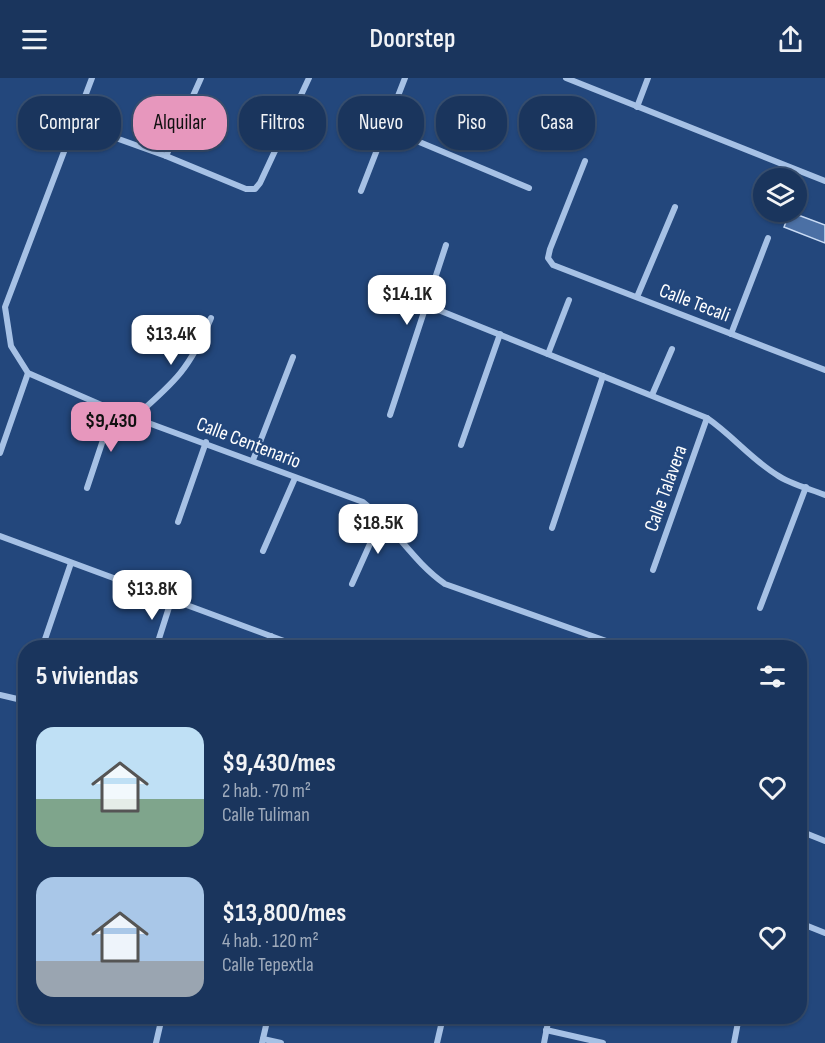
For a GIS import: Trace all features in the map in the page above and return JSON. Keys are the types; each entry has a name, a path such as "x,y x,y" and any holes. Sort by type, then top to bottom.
{"street":[{"path":"85,96 92,78"},
{"path":"166,156 201,78"},
{"path":"121,140 246,189 255,189 260,183 309,78"},
{"path":"398,96 405,78"},
{"path":"566,78 825,181"},
{"path":"637,107 648,78"},
{"path":"424,144 530,188"},
{"path":"0,453 28,373 11,346 2,307 63,150"},
{"path":"361,190 377,150"},
{"name":"Calle Tecali","path":"585,161 550,249 548,258 553,265 825,370"},
{"path":"637,297 675,207"},
{"path":"731,334 768,238"},
{"path":"390,415 446,245"},
{"path":"548,354 569,300"},
{"path":"426,305 707,418 731,434 773,472 825,495"},
{"path":"136,416 182,373 195,355 211,318"},
{"path":"461,445 500,334"},
{"path":"652,395 672,349"},
{"path":"253,460 293,357"},
{"name":"Calle Centenario","path":"28,373 113,410 136,416 363,502 382,517 424,570 446,584 604,640"},
{"path":"552,528 603,376"},
{"path":"87,488 113,410"},
{"name":"Calle Talavera","path":"653,570 707,418"},
{"path":"0,433 8,435"},
{"path":"178,522 206,442"},
{"path":"263,551 295,478"},
{"path":"760,608 806,487"},
{"path":"352,584 382,517"},
{"path":"0,536 282,640"},
{"path":"45,640 71,563"},
{"path":"159,640 171,601"},
{"path":"270,640 271,636"},
{"path":"0,695 18,699"},
{"path":"807,834 825,841"},
{"path":"807,926 825,933"},
{"path":"156,1043 160,1024"},
{"path":"267,1024 263,1041 281,1043"},
{"path":"437,1043 441,1024"},
{"path":"544,1043 547,1024"},
{"path":"734,1043 738,1024"},
{"path":"546,1030 603,1043"}],"building":[{"path":"807,218 825,225 825,243 784,227 786,222 807,222"}]}
